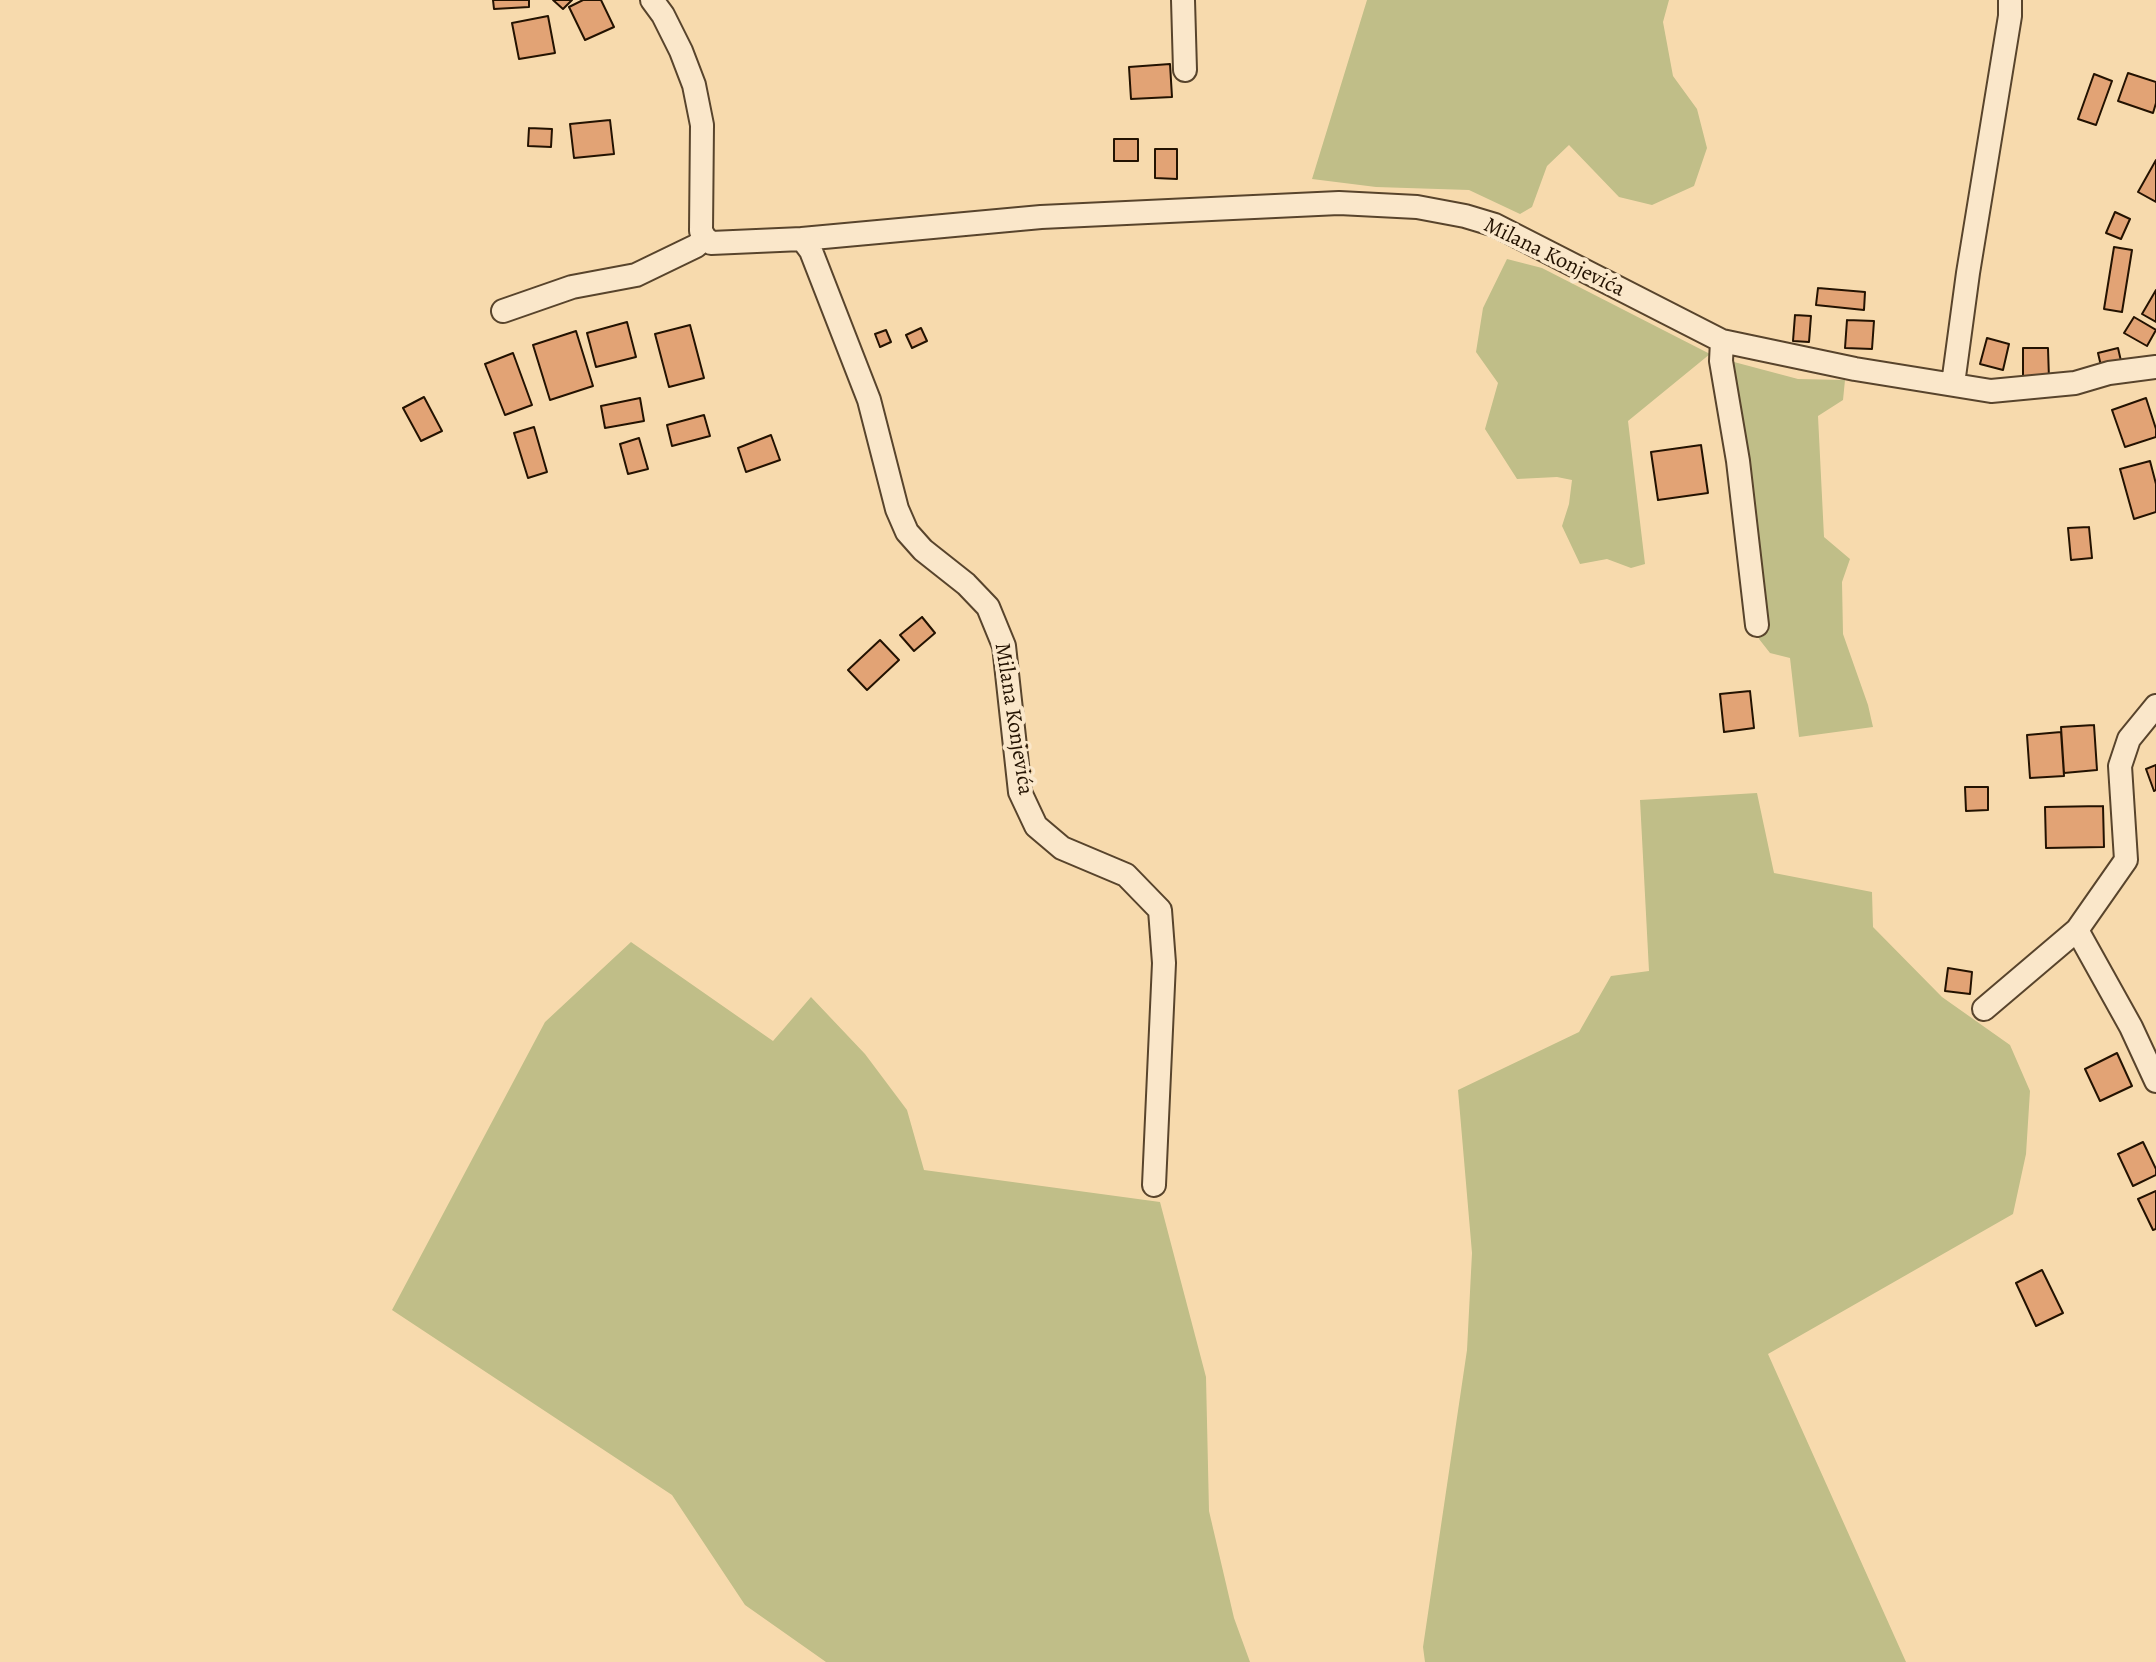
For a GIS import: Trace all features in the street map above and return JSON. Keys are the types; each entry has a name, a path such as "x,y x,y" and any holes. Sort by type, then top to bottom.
{"street":[{"path":"503,311 572,287 636,275 696,246 705,238 701,231 702,125 694,85 681,51 652,0"},
{"path":"1183,0 1185,70"},
{"path":"1953,384 2010,0"},
{"name":"Milana Konjevića","path":"705,238 711,243 802,239 1041,217 1339,203 1417,207 1495,225 1722,341 1855,369 1991,391 2075,383 2109,373 2156,367"},
{"name":"Milana Konjevića","path":"802,239 811,251 869,400 897,509 907,532 988,607 1004,646 1020,792 1036,826 1062,848 1126,875 1160,910 1164,963 1154,1185"},
{"path":"1722,341 1721,361 1738,461 1757,625"},
{"path":"1984,1009 2077,930 2126,860 2120,766 2129,739 2156,706"},
{"path":"2077,930 2131,1027 2156,1081"}],"shaded area":[{"path":"1367,0 1669,0 1663,22 1673,76 1697,109 1707,148 1694,186 1652,205 1619,197 1569,145 1547,166 1532,207 1520,214 1469,190 1376,187 1312,179"},
{"path":"1507,259 1542,268 1710,354 1628,421 1645,564 1631,568 1607,559 1580,564 1562,526 1572,480 1557,477 1517,479 1485,429 1498,383 1476,352 1483,308"},
{"path":"1734,362 1798,379 1845,380 1843,400 1818,416 1824,537 1850,559 1842,582 1843,634 1873,727 1799,737 1790,658 1770,653 1759,639"},
{"path":"1757,793 1774,873 1872,892 1873,927 1942,997 2010,1045 2030,1091 2026,1154 2013,1214 1768,1354 1906,1662 1425,1662 1423,1647 1467,1350 1472,1253 1458,1090 1579,1032 1611,976 1649,971 1640,800"},
{"path":"631,942 773,1041 811,997 865,1054 907,1110 924,1170 1160,1202 1206,1377 1209,1511 1234,1618 1250,1662 826,1662 745,1605 672,1495 392,1310 545,1022"}],"building":[{"path":"493,0 529,0 529,7 494,9"},
{"path":"553,0 572,0 563,9"},
{"path":"583,0 601,0 614,27 585,40 569,7"},
{"path":"548,16 555,53 519,59 512,23"},
{"path":"1170,64 1172,97 1131,99 1129,67"},
{"path":"2128,73 2156,82 2153,113 2118,101"},
{"path":"2094,74 2112,81 2096,125 2078,119"},
{"path":"610,120 614,154 574,158 570,124"},
{"path":"529,128 552,129 551,147 528,146"},
{"path":"1114,139 1138,139 1138,161 1114,161"},
{"path":"1155,149 1177,149 1177,179 1155,178"},
{"path":"2156,160 2156,202 2138,192"},
{"path":"2115,212 2130,219 2121,239 2106,233"},
{"path":"2114,247 2132,250 2122,312 2104,309"},
{"path":"1818,288 1865,292 1864,310 1816,305"},
{"path":"2156,290 2156,322 2142,314"},
{"path":"1795,315 1811,316 1809,342 1793,341"},
{"path":"2134,317 2156,330 2147,346 2124,333"},
{"path":"1847,320 1874,321 1872,349 1845,348"},
{"path":"627,322 636,357 596,367 587,333"},
{"path":"690,325 704,378 669,387 655,334"},
{"path":"921,328 927,341 912,348 906,335"},
{"path":"886,330 891,342 880,347 875,334"},
{"path":"576,331 593,386 550,400 533,345"},
{"path":"1987,338 2009,344 2003,370 1980,364"},
{"path":"2023,348 2048,348 2049,379 2023,380"},
{"path":"2118,348 2121,361 2101,366 2098,353"},
{"path":"513,353 532,405 505,415 485,364"},
{"path":"424,397 442,431 421,441 403,408"},
{"path":"640,398 644,421 605,428 601,406"},
{"path":"2146,398 2156,437 2125,447 2112,410"},
{"path":"704,415 710,436 672,446 667,425"},
{"path":"534,427 547,472 528,478 514,433"},
{"path":"771,435 780,460 746,472 738,448"},
{"path":"639,438 648,469 628,474 620,444"},
{"path":"1701,445 1708,493 1658,500 1651,452"},
{"path":"2150,461 2156,484 2156,512 2134,519 2120,469"},
{"path":"2089,527 2092,558 2071,560 2068,528"},
{"path":"922,617 935,633 914,651 900,635"},
{"path":"880,640 899,660 867,690 848,670"},
{"path":"1750,691 1754,728 1724,732 1720,694"},
{"path":"2094,725 2097,770 2064,773 2061,727"},
{"path":"2061,732 2064,776 2030,778 2027,735"},
{"path":"2156,765 2156,790 2154,791 2146,769"},
{"path":"1965,787 1988,787 1988,810 1966,811"},
{"path":"2103,806 2104,847 2046,848 2045,807"},
{"path":"1948,968 1972,972 1970,994 1945,991"},
{"path":"2117,1053 2132,1086 2100,1101 2085,1069"},
{"path":"2143,1142 2156,1175 2133,1186 2118,1154"},
{"path":"2156,1191 2156,1229 2153,1230 2138,1199"},
{"path":"2042,1270 2063,1313 2036,1326 2016,1283"}]}
